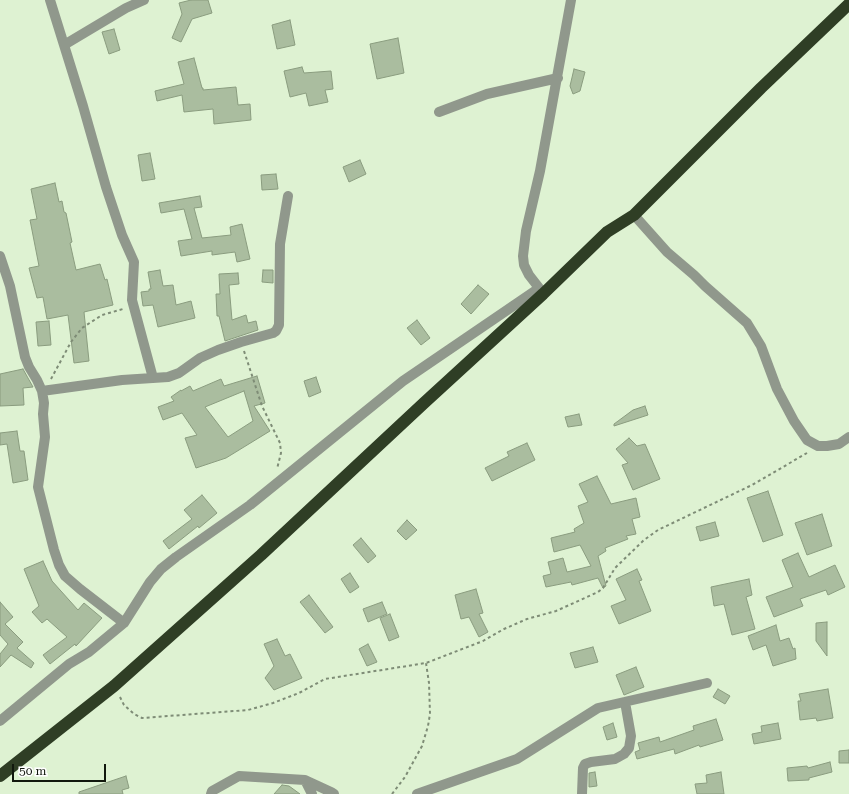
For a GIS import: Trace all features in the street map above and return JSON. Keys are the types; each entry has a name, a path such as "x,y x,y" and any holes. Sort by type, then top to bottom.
{"highway":[{"path":"0,776 114,686 261,555 424,403 541,291 606,232 634,214 761,88 849,4"}],"street":[{"path":"50,0 83,106 106,187 122,235 134,262 132,300 153,378"},
{"path":"64,45 126,8 144,0"},
{"path":"0,721 69,664 88,652 124,623 150,582 176,557 250,505 403,381 541,291 524,265 523,256 526,231 540,171 571,0"},
{"path":"439,112 488,94 558,78"},
{"path":"42,391 122,380 168,377 179,373 200,358 218,350 269,335 276,331 278,328 280,244 288,196"},
{"path":"634,214 667,252 747,323 761,346 777,389 794,421 807,440 818,446 839,444 849,437"},
{"path":"0,256 10,286 25,357 42,391 44,403 43,414 45,437 38,487 59,565 66,576 80,589 124,623"},
{"path":"417,794 517,759 598,708 706,683"},
{"path":"582,794 583,768 585,764 615,759 624,754 629,748 631,736 625,702"},
{"path":"211,794 212,791 239,776 305,780 334,794"},
{"path":"305,780 312,794"}],"path":[{"path":"42,391 50,381 71,342 82,328 102,315 133,306"},
{"path":"241,342 262,406 280,443 281,453 277,471 279,482"},
{"path":"114,686 124,705 134,714 142,718 150,718 170,715 248,710 299,693 325,679 426,663 483,641 504,629 527,619 556,611 598,592 603,588 615,568 644,540 658,530 752,485 818,446"},
{"path":"392,794 405,777 422,746 428,726 430,714 429,683 426,663"}],"building":[{"path":"191,0 208,0 212,13 192,19 181,42 172,38 182,14 179,3"},
{"path":"290,20 295,45 277,49 272,25"},
{"path":"114,29 120,50 109,54 102,32"},
{"path":"398,38 404,73 377,79 370,44"},
{"path":"194,58 203,90 236,87 238,105 250,104 251,120 214,124 213,109 184,112 182,95 157,101 155,91 184,84 178,62"},
{"path":"302,67 304,73 331,71 333,89 325,90 328,102 309,106 306,93 290,97 284,71"},
{"path":"574,69 585,72 580,91 573,94 570,86"},
{"path":"150,153 155,179 142,181 138,155"},
{"path":"360,160 366,174 349,182 343,167"},
{"path":"276,174 278,189 262,190 261,175"},
{"path":"55,183 59,202 62,201 64,212 66,213 72,242 70,243 76,270 100,264 105,280 107,279 113,305 84,312 89,361 74,363 68,315 47,319 43,297 37,298 29,268 39,266 30,220 37,219 31,189"},
{"path":"200,196 202,207 194,208 202,238 231,235 230,227 242,224 250,259 237,262 235,252 212,255 212,251 181,256 178,241 192,239 184,209 161,213 159,203"},
{"path":"160,270 163,286 173,285 176,305 191,301 195,318 158,327 153,305 143,306 141,292 149,291 149,289 151,289 148,272"},
{"path":"263,270 273,270 273,283 262,282"},
{"path":"238,273 239,284 229,285 232,320 246,315 248,323 256,321 258,330 225,341 219,316 217,316 216,294 220,294 219,274"},
{"path":"478,285 489,294 471,314 461,304"},
{"path":"417,320 430,338 421,345 407,328"},
{"path":"49,321 51,345 38,346 36,322"},
{"path":"23,369 33,387 23,388 24,405 0,406 0,374"},
{"path":"257,376 265,403 254,406 270,431 226,458 196,468 185,438 197,435 182,413 163,420 158,407 174,401 171,397 190,386 193,391 221,379 224,386","holes":["244,391 253,421 228,437 205,407"]},
{"path":"316,377 321,392 309,397 304,381"},
{"path":"645,406 648,415 614,426 614,424 633,410"},
{"path":"579,414 582,425 568,427 565,417"},
{"path":"17,431 20,451 24,451 28,480 13,483 7,444 0,445 0,433"},
{"path":"629,438 637,446 645,444 660,479 633,490 622,465 628,463 616,449"},
{"path":"527,443 535,460 492,481 485,468 509,456 507,452"},
{"path":"597,476 611,504 636,498 640,517 632,519 636,534 626,536 628,539 605,548 606,551 598,556 606,586 603,588 598,578 572,585 571,582 546,587 543,576 551,574 548,562 563,558 567,572 591,566 580,545 554,552 551,538 575,532 574,529 584,523 578,506 588,502 579,484"},
{"path":"768,491 783,535 763,542 747,498"},
{"path":"202,495 217,513 169,549 163,541 192,519 184,510"},
{"path":"822,514 832,546 807,555 795,523"},
{"path":"407,520 417,530 406,540 397,531"},
{"path":"715,522 719,536 700,541 696,527"},
{"path":"361,538 376,556 368,563 353,545"},
{"path":"798,553 809,577 835,565 845,587 828,595 826,590 800,599 803,606 774,617 766,597 793,587 782,560"},
{"path":"43,561 52,581 78,610 84,603 102,618 76,646 75,644 50,664 43,655 67,637 47,619 42,623 32,612 39,606 24,569"},
{"path":"637,569 642,580 639,581 651,611 619,624 611,606 626,600 616,579"},
{"path":"350,573 359,587 350,593 341,579"},
{"path":"749,579 752,595 746,597 755,629 732,635 724,604 714,606 711,587"},
{"path":"476,589 483,613 479,614 488,632 479,637 469,617 461,619 455,595"},
{"path":"309,595 333,627 325,633 300,602"},
{"path":"0,602 13,617 5,624 23,642 17,648 34,663 31,668 11,655 0,667 0,654 8,644 0,635"},
{"path":"382,602 387,614 368,622 363,609"},
{"path":"390,614 399,637 389,641 380,618"},
{"path":"827,622 827,656 816,641 816,623"},
{"path":"776,625 780,641 789,638 793,649 795,648 796,659 773,666 766,645 753,650 748,636"},
{"path":"277,639 285,656 290,654 302,678 274,690 265,678 274,666 264,644"},
{"path":"368,644 377,662 367,666 359,649"},
{"path":"593,647 598,662 575,668 570,653"},
{"path":"636,667 644,687 624,695 616,675"},
{"path":"718,689 730,696 725,704 713,697"},
{"path":"828,689 833,718 817,721 816,718 800,720 798,701 801,701 799,694"},
{"path":"716,719 723,740 700,747 699,745 675,754 674,749 637,759 635,752 640,750 638,743 659,737 660,742 694,730 693,726"},
{"path":"613,723 617,737 607,740 603,727"},
{"path":"778,723 781,739 754,744 752,734 762,732 761,726"},
{"path":"849,750 849,763 839,763 839,751"},
{"path":"830,762 832,772 809,778 809,780 788,781 787,768 807,766 808,768"},
{"path":"595,772 597,786 589,787 589,773"},
{"path":"721,772 724,794 697,794 695,784 707,783 706,775"},
{"path":"126,776 129,788 122,790 123,794 79,794 79,792"},
{"path":"282,785 289,786 300,794 274,794"}]}
